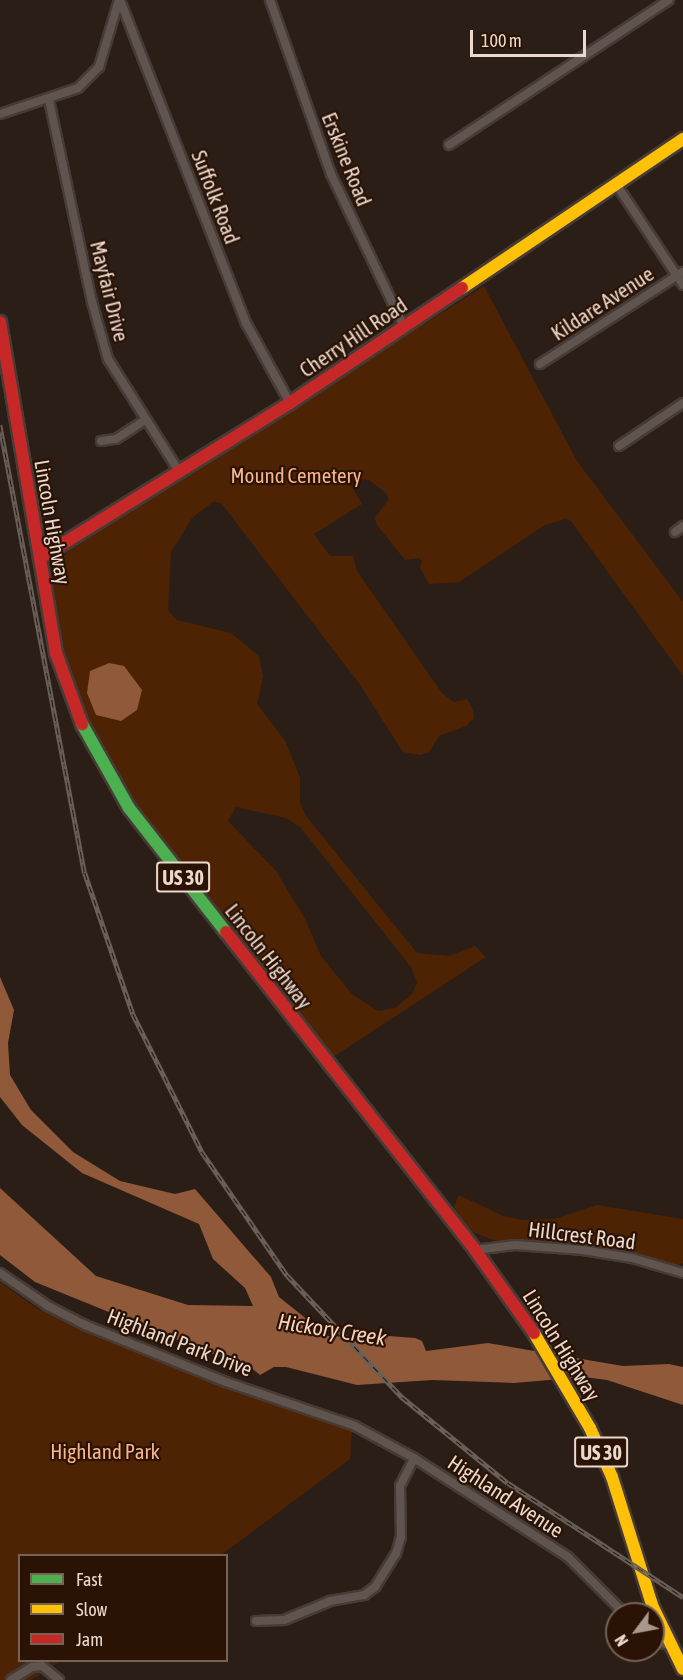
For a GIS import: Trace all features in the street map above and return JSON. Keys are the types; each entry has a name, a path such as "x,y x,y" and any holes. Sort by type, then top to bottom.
{"main road":[{"name":"Cherry Hill Road","path":"40,558 290,403 683,139"},
{"name":"Lincoln Highway","path":"0,322 56,653 72,705 101,764 129,808 475,1250 533,1330 567,1384 590,1428 628,1524 651,1605 671,1645"},
{"name":"US 30","path":"671,1645 683,1669"}],"street":[{"path":"0,114 49,100 78,88 99,67 119,0"},
{"name":"Suffolk Road","path":"119,0 246,323 290,403"},
{"name":"Erskine Road","path":"270,0 332,174 404,327"},
{"path":"449,145 669,0"},
{"name":"Mayfair Drive","path":"49,100 92,302 108,359 180,473"},
{"path":"616,184 680,274 683,285"},
{"name":"Kildare Avenue","path":"540,364 680,274"},
{"path":"619,446 683,403"},
{"path":"101,441 116,439 145,420"},
{"path":"675,532 683,526"},
{"name":"Hillcrest Road","path":"475,1250 515,1245 583,1250 632,1258 683,1273"},
{"name":"Highland Park Drive","path":"0,1273 48,1306 86,1325 226,1382 355,1426"},
{"name":"Highland Avenue","path":"355,1426 414,1458 568,1557 613,1602"},
{"path":"256,1622 284,1620 330,1601 364,1595 375,1587 387,1574 396,1554 400,1538 400,1486 414,1458"},
{"path":"665,1644 671,1645"},
{"path":"11,1680 32,1667 42,1666 59,1680"}],"green space":[{"name":"Mound Cemetery","path":"484,286 577,461 683,602 683,676 571,521 565,519 545,525 459,582 429,584 420,568 422,561 419,558 405,560 377,525 375,518 389,499 386,493 369,480 347,479 362,504 314,534 330,556 353,556 357,571 442,693 454,702 467,699 473,710 474,718 466,726 439,736 429,752 420,755 403,752 358,682 222,504 214,501 192,518 171,552 168,610 177,620 231,633 259,656 263,677 257,704 286,742 300,778 300,802 306,816 417,953 449,956 475,946 486,957 330,1059 120,787 75,691 59,633 51,571 71,548","holes":["236,807 286,818 300,827 411,967 417,983 412,994 395,1008 378,1011 352,994 321,956 305,919 276,871 228,821"]},
{"path":"459,1195 503,1216 523,1220 555,1219 597,1205 683,1219 683,1263 675,1267 608,1250 496,1241 473,1232 462,1222 453,1209"},
{"name":"Highland Park","path":"0,1282 38,1309 86,1330 225,1386 352,1429 350,1459 222,1554 18,1554 18,1662 58,1662 31,1680 0,1680"}],"shaded area":[{"path":"109,663 124,666 142,690 137,710 121,721 96,715 87,693 90,671"},
{"path":"0,977 14,1010 8,1043 10,1075 31,1110 73,1152 120,1181 175,1194 195,1189 271,1277 279,1297 328,1336 353,1337 363,1334 415,1338 422,1341 426,1351 488,1343 623,1366 669,1364 683,1367 683,1405 607,1380 584,1377 514,1383 432,1380 357,1385 286,1367 274,1367 260,1375 248,1365 217,1356 35,1282 0,1255 0,1188 96,1276 188,1305 253,1306 245,1288 213,1259 199,1224 82,1173 22,1125 0,1097"}],"railway":[{"path":"0,425 85,873 133,1014 202,1152 287,1275 402,1397 508,1483 683,1597"}],"traffic: fast":[{"path":"82,724 129,808 226,932"}],"traffic: slow":[{"path":"462,288 683,139"},
{"path":"534,1333 590,1428 612,1477 652,1605 683,1669"}],"traffic: jam":[{"path":"40,558 290,403 462,288"},
{"path":"0,322 56,653 82,724"},
{"path":"226,932 475,1250 534,1333"}],"water label":[{"name":"Hickory Creek","path":"332,1330"}]}
